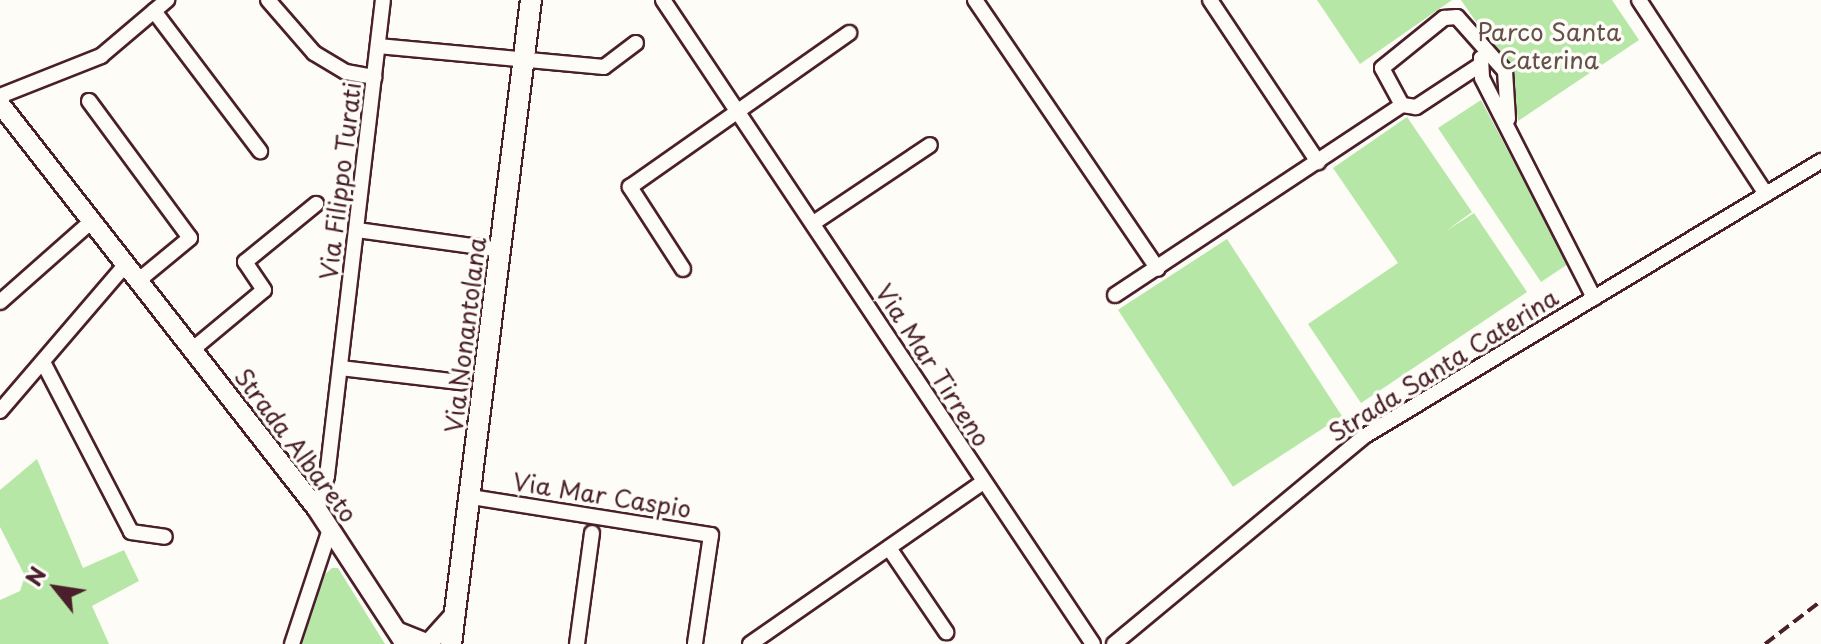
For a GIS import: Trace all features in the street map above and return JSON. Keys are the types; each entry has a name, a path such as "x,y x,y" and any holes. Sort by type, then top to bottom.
{"main road":[{"name":"Via Nonantolana","path":"451,644 531,0"}],"street":[{"path":"0,96 101,56 167,0"},
{"path":"268,0 314,53 346,72 375,77"},
{"name":"Via Filippo Turati","path":"317,509 341,368 383,0"},
{"name":"Via Mar Tirreno","path":"663,0 815,222 983,482 1093,644"},
{"path":"975,0 1158,269"},
{"path":"1210,0 1318,162"},
{"path":"1639,0 1766,194"},
{"path":"154,11 260,151"},
{"path":"1402,105 1382,68 1444,18 1467,23 1508,119 1594,298"},
{"path":"683,269 630,187 849,33"},
{"path":"378,46 524,64 604,67 636,43"},
{"path":"1115,295 1402,105 1416,107 1481,58"},
{"path":"1481,58 1505,71 1508,119"},
{"path":"89,101 190,238 139,280"},
{"name":"Strada Albareto","path":"0,104 317,509 401,637"},
{"path":"815,222 930,145"},
{"name":"Strada Santa Caterina","path":"1114,644 1342,452 1821,161"},
{"path":"193,349 264,290 245,262 316,204"},
{"path":"0,302 93,220"},
{"path":"357,230 501,250"},
{"path":"0,411 126,264"},
{"path":"43,362 131,532 165,537"},
{"path":"341,368 461,382"},
{"path":"750,644 983,482"},
{"name":"Via Mar Caspio","path":"471,497 711,535 695,644"},
{"path":"292,644 330,529"},
{"path":"577,644 592,533"},
{"path":"889,548 946,632"},
{"path":"401,637 428,644 456,613"}],"green space":[{"name":"Parco Santa Caterina","path":"1317,0 1452,0 1360,64"},
{"name":"Parco Santa Caterina","path":"1461,0 1612,0 1639,40 1518,121 1512,74"},
{"path":"1481,100 1568,264 1541,282 1438,128"},
{"path":"1407,117 1472,212 1446,231 1474,213 1527,292 1361,403 1308,324 1398,263 1333,168"},
{"path":"1227,239 1342,416 1233,487 1118,310"},
{"path":"37,459 83,568 124,550 139,581 92,606 109,644 0,644 0,600 20,591 25,576 0,527 0,490"},
{"path":"332,568 338,568 385,644 302,644 323,576"}],"railway":[{"path":"1765,644 1821,601"}]}
